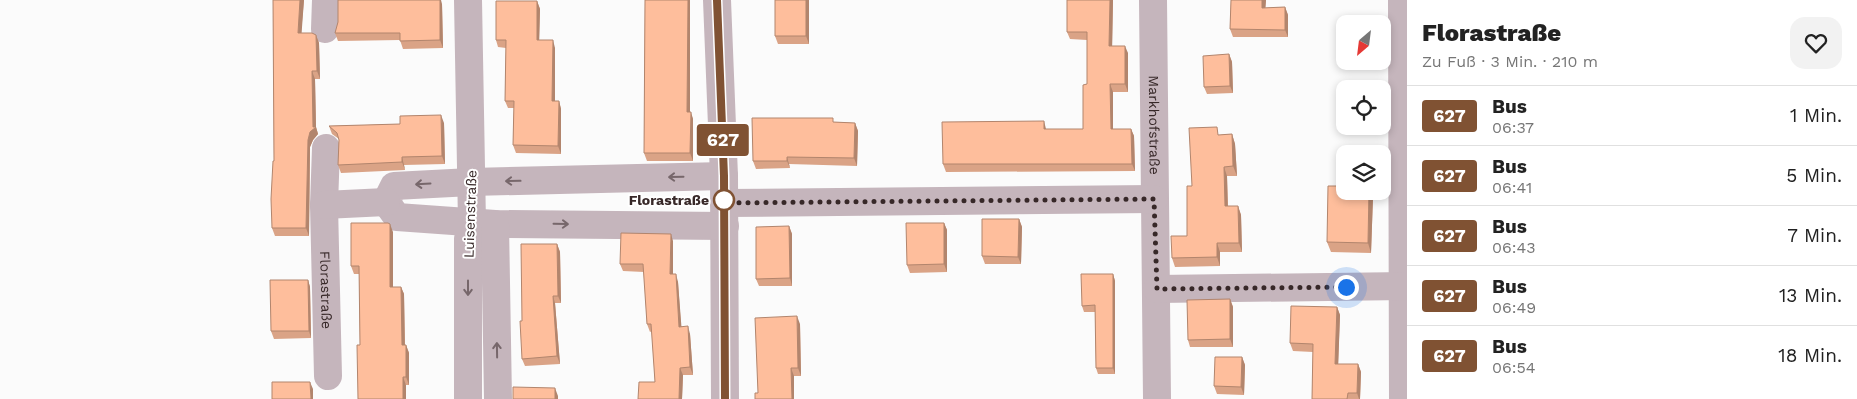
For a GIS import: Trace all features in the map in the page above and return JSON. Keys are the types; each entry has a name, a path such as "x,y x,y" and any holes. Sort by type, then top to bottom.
{"street":[{"path":"326,0 326,29"},
{"name":"Luisenstraße","path":"468,0 471,182 483,223 498,399"},
{"path":"717,0 725,214 725,399"},
{"name":"Markhofstraße","path":"1153,0 1157,399"},
{"path":"1402,0 1405,286 1403,399"},
{"name":"Florastraße","path":"326,148 324,205 328,376"},
{"path":"386,202 394,186 471,182 724,176"},
{"path":"386,202 397,217 483,223 1154,199"},
{"path":"324,205 386,202"},
{"name":"Luisenstraße","path":"468,399 468,239 483,223"},
{"path":"1157,289 1405,286"}],"building":[{"path":"273,0 300,0 298,33 312,33 316,35 317,71 312,71 313,127 316,127 310,132 308,140 306,228 272,228 271,199 274,161"},
{"path":"338,0 440,0 440,40 400,41 400,33 335,33 338,22"},
{"path":"645,0 688,0 687,112 691,112 690,153 644,153"},
{"path":"775,0 806,0 806,36 775,36"},
{"path":"1067,0 1110,0 1109,46 1125,46 1125,84 1110,84 1111,129 1131,129 1132,164 943,164 942,122 1044,121 1044,129 1083,129 1083,85 1087,84 1087,32 1067,32"},
{"path":"1231,0 1262,0 1262,8 1285,7 1285,30 1230,29"},
{"path":"496,1 537,1 537,40 553,40 552,101 559,101 558,146 513,145 514,101 505,101 506,40 496,40"},
{"path":"1229,54 1230,86 1204,87 1203,56"},
{"path":"441,115 442,156 402,157 402,162 338,165 339,140 337,133 329,126 400,124 400,116"},
{"path":"752,118 833,118 833,122 855,123 854,158 787,157 787,161 753,161"},
{"path":"1217,127 1218,135 1232,134 1233,166 1224,167 1225,206 1238,206 1239,243 1217,243 1217,257 1172,258 1171,236 1187,236 1187,186 1192,186 1189,128"},
{"path":"1328,186 1336,186 1336,200 1369,200 1368,243 1327,242"},
{"path":"982,219 1019,219 1018,257 982,256"},
{"path":"351,223 390,224 390,287 401,287 402,345 406,345 406,377 403,377 403,399 358,399 357,345 360,345 359,266 351,266"},
{"path":"906,223 944,223 944,264 907,265"},
{"path":"789,226 790,278 756,279 756,227"},
{"path":"621,233 671,234 670,274 676,274 679,327 688,326 690,367 680,368 679,399 638,399 639,382 655,382 651,324 647,324 643,264 620,264"},
{"path":"521,244 557,244 558,296 553,296 557,356 522,359 520,321 522,321"},
{"path":"1081,274 1113,274 1113,368 1096,368 1095,305 1082,306"},
{"path":"270,280 308,280 309,331 271,331"},
{"path":"1230,299 1230,339 1188,340 1187,300"},
{"path":"1291,306 1337,307 1335,364 1358,364 1357,393 1348,393 1347,399 1312,399 1313,344 1290,343"},
{"path":"797,316 798,368 791,368 792,399 755,399 755,393 758,393 755,318"},
{"path":"1215,357 1242,357 1241,387 1214,386"},
{"path":"272,382 310,382 311,399 272,399"},
{"path":"513,387 555,388 555,399 513,399"}],"bus line":[{"name":"627","path":"717,0 724,176 725,399"}],"place":[{"name":"Florastraße","path":"724,200"}],"route":[{"path":"724,200 724,203 1154,199 1157,289 1346,287"}]}
